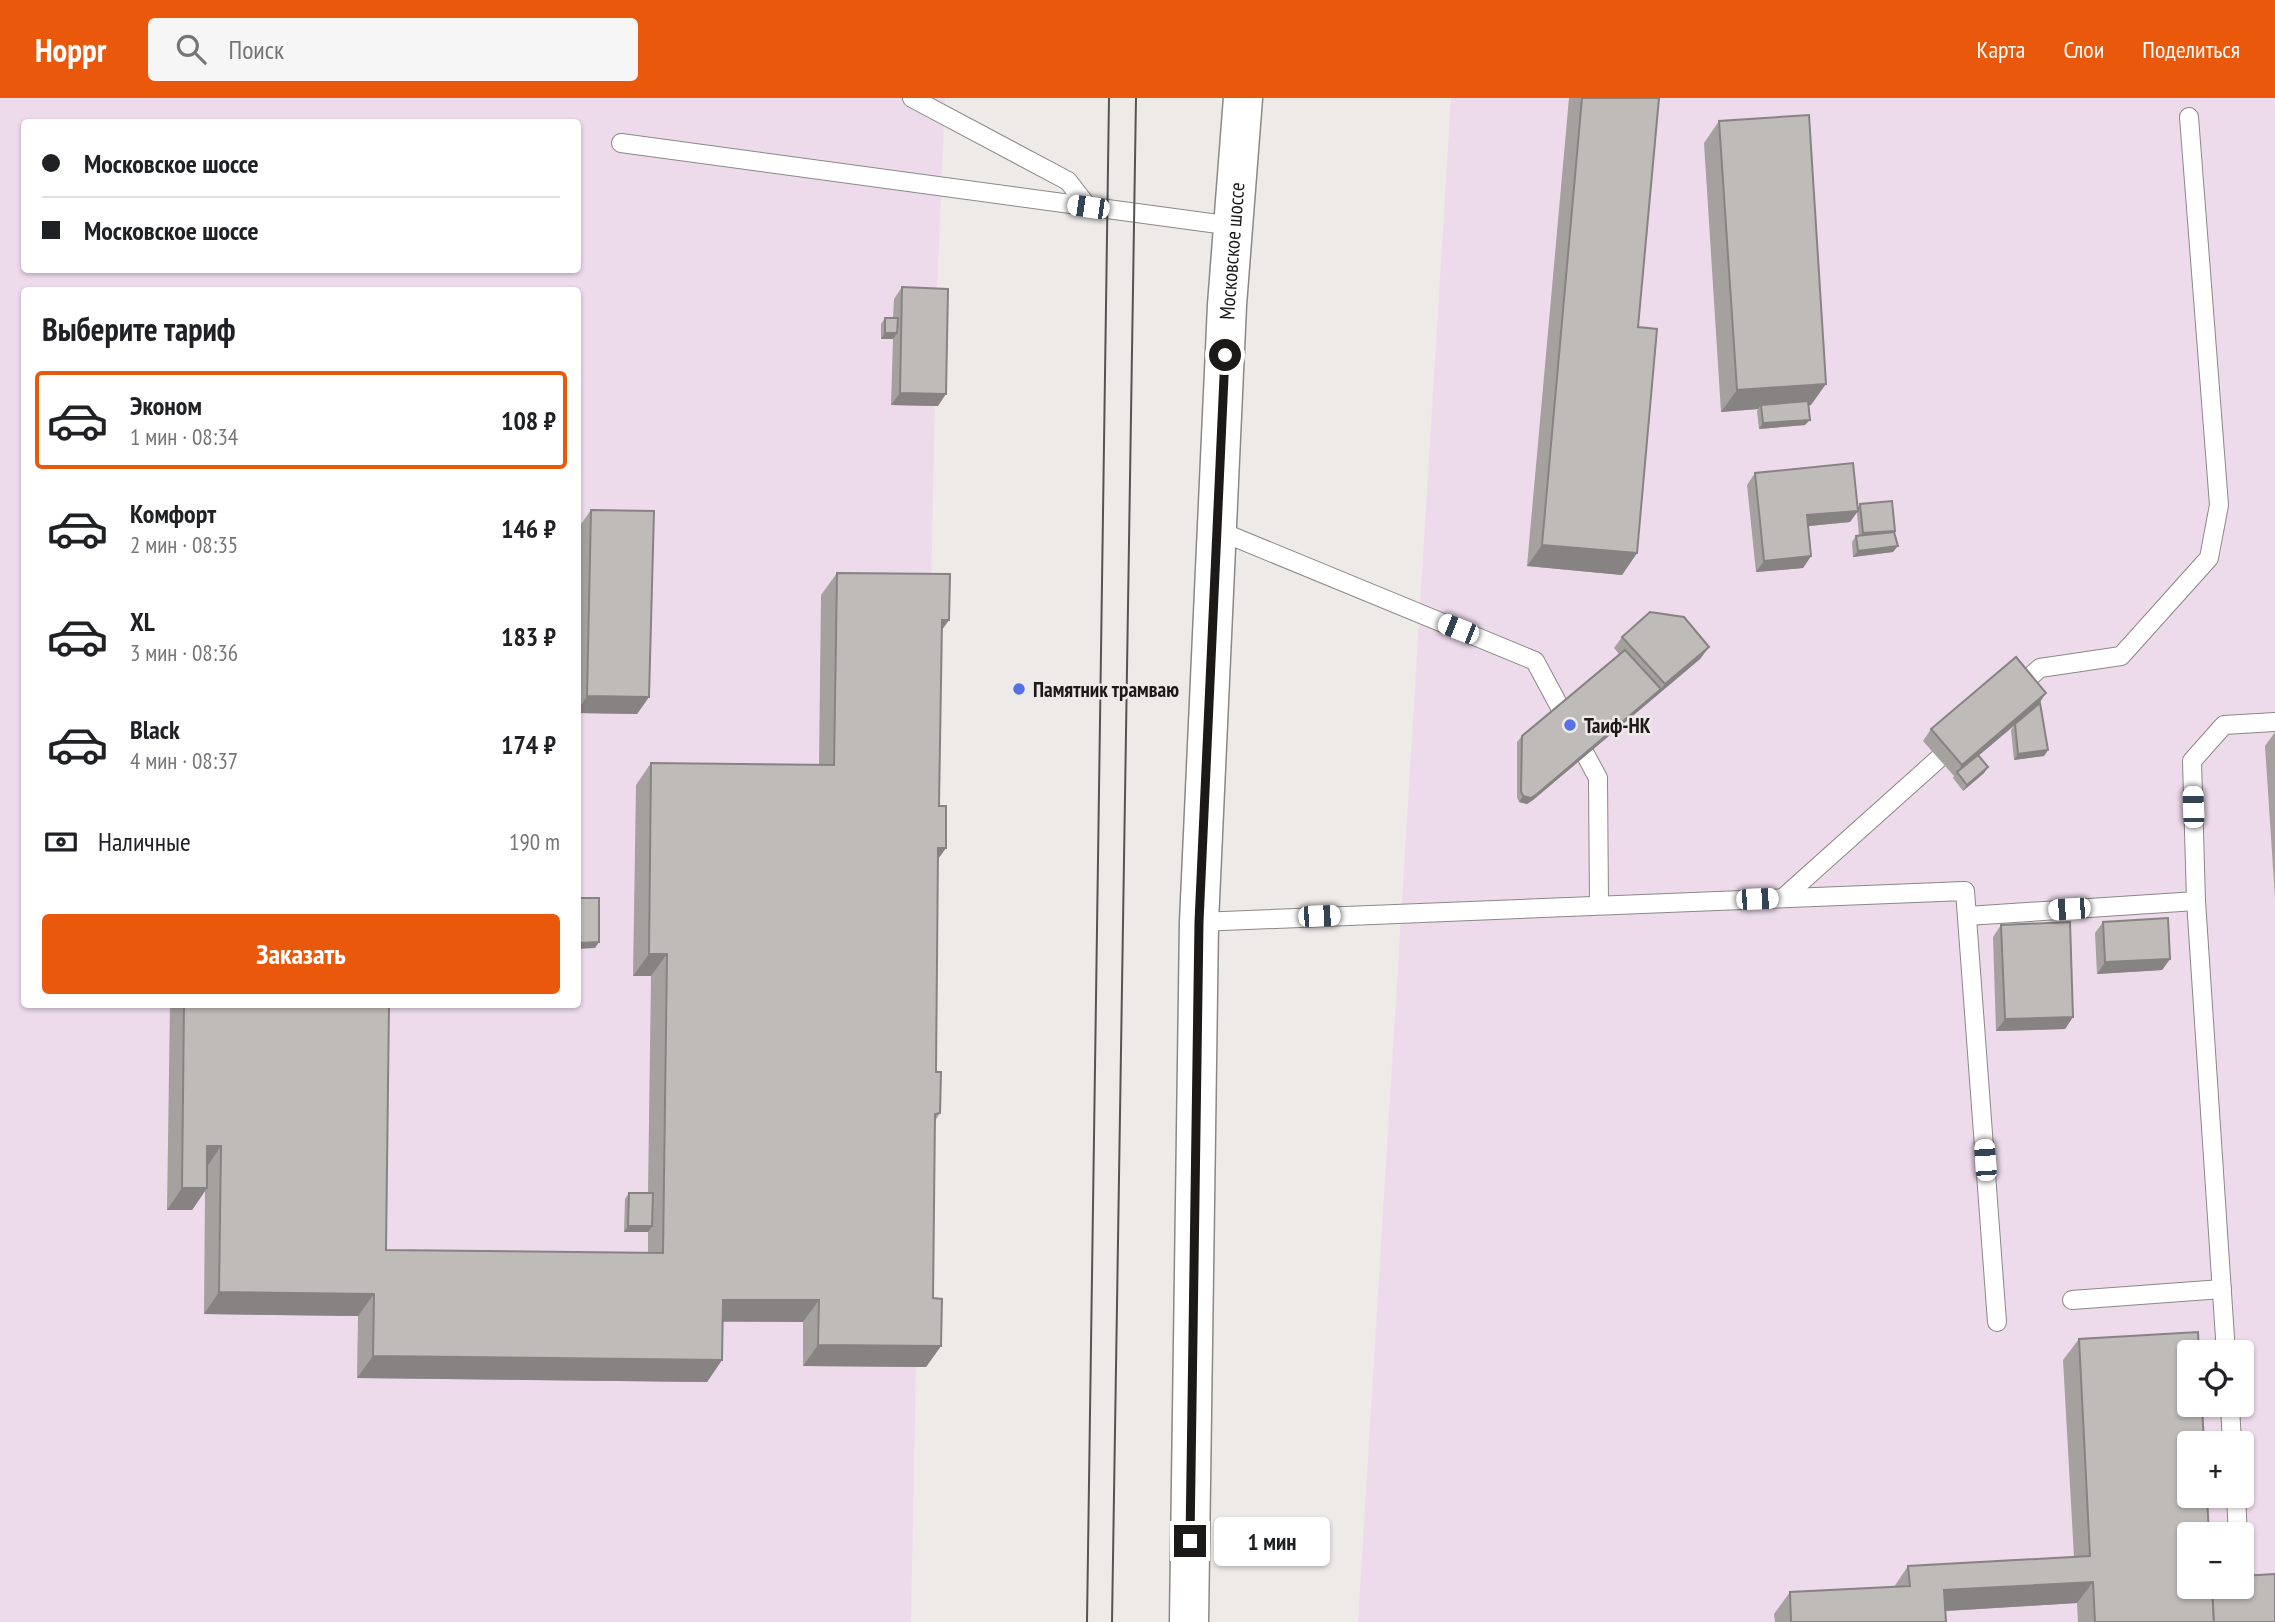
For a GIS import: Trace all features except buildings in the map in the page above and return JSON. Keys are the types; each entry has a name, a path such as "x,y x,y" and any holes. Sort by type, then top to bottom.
{"main road":[{"name":"Московское шоссе","path":"1189,1622 1199,922 1233,226 1243,98"}],"lane":[{"path":"912,98 1068,181 1088,207"},
{"path":"1999,704 2040,668 2120,656 2209,558 2219,505 2189,117"},
{"path":"621,143 1233,226"},
{"path":"1217,530 1535,661 1598,778 1599,905"},
{"path":"2225,1340 2196,901 2192,761 2224,725 2275,722"},
{"path":"1783,898 1968,732"},
{"path":"1199,922 1965,891 1997,1322"},
{"path":"1967,916 2196,901"},
{"path":"2072,1300 2222,1289"}],"shaded area":[{"path":"0,98 945,98 937,290 911,1622 0,1622"},
{"path":"1451,98 2275,98 2275,1622 1358,1622"}],"tram line":[{"path":"1087,1622 1109,98"},
{"path":"1112,1622 1136,98"}],"place":[{"name":"Памятник трамваю","path":"1019,689"},
{"name":"Таиф-НК","path":"1570,725"}],"route":[{"path":"1190,1541 1199,922 1225,355"}]}
